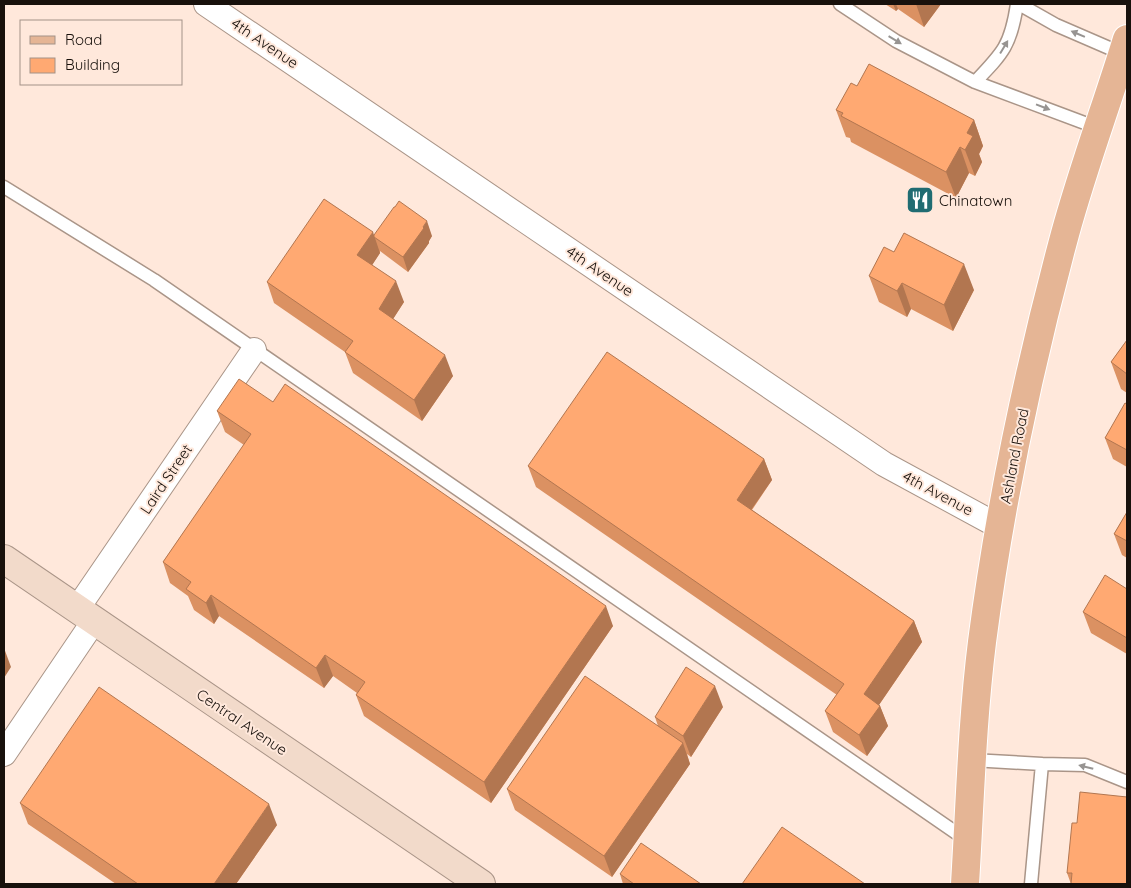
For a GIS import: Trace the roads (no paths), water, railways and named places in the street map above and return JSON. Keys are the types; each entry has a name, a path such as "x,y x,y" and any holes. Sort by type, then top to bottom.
{"main road":[{"name":"Ashland Road","path":"965,884 972,760 982,643 1000,526 1041,330 1066,232 1125,46"}],"street":[{"name":"4th Avenue","path":"206,4 884,464 1000,526"},
{"name":"Laird Street","path":"4,754 86,615 254,350"},
{"name":"Central Avenue","path":"4,559 481,884"}],"lane":[{"path":"840,4 896,41 974,82 1098,128"},
{"path":"861,4 866,21"},
{"path":"974,82 995,61 1006,46 1014,28 1018,4 1056,25 1125,46"},
{"path":"4,188 154,280 968,841"},
{"path":"972,760 1085,765 1127,782"},
{"path":"1031,884 1042,764"}],"place":[{"name":"Chinatown","path":"920,200"}]}
